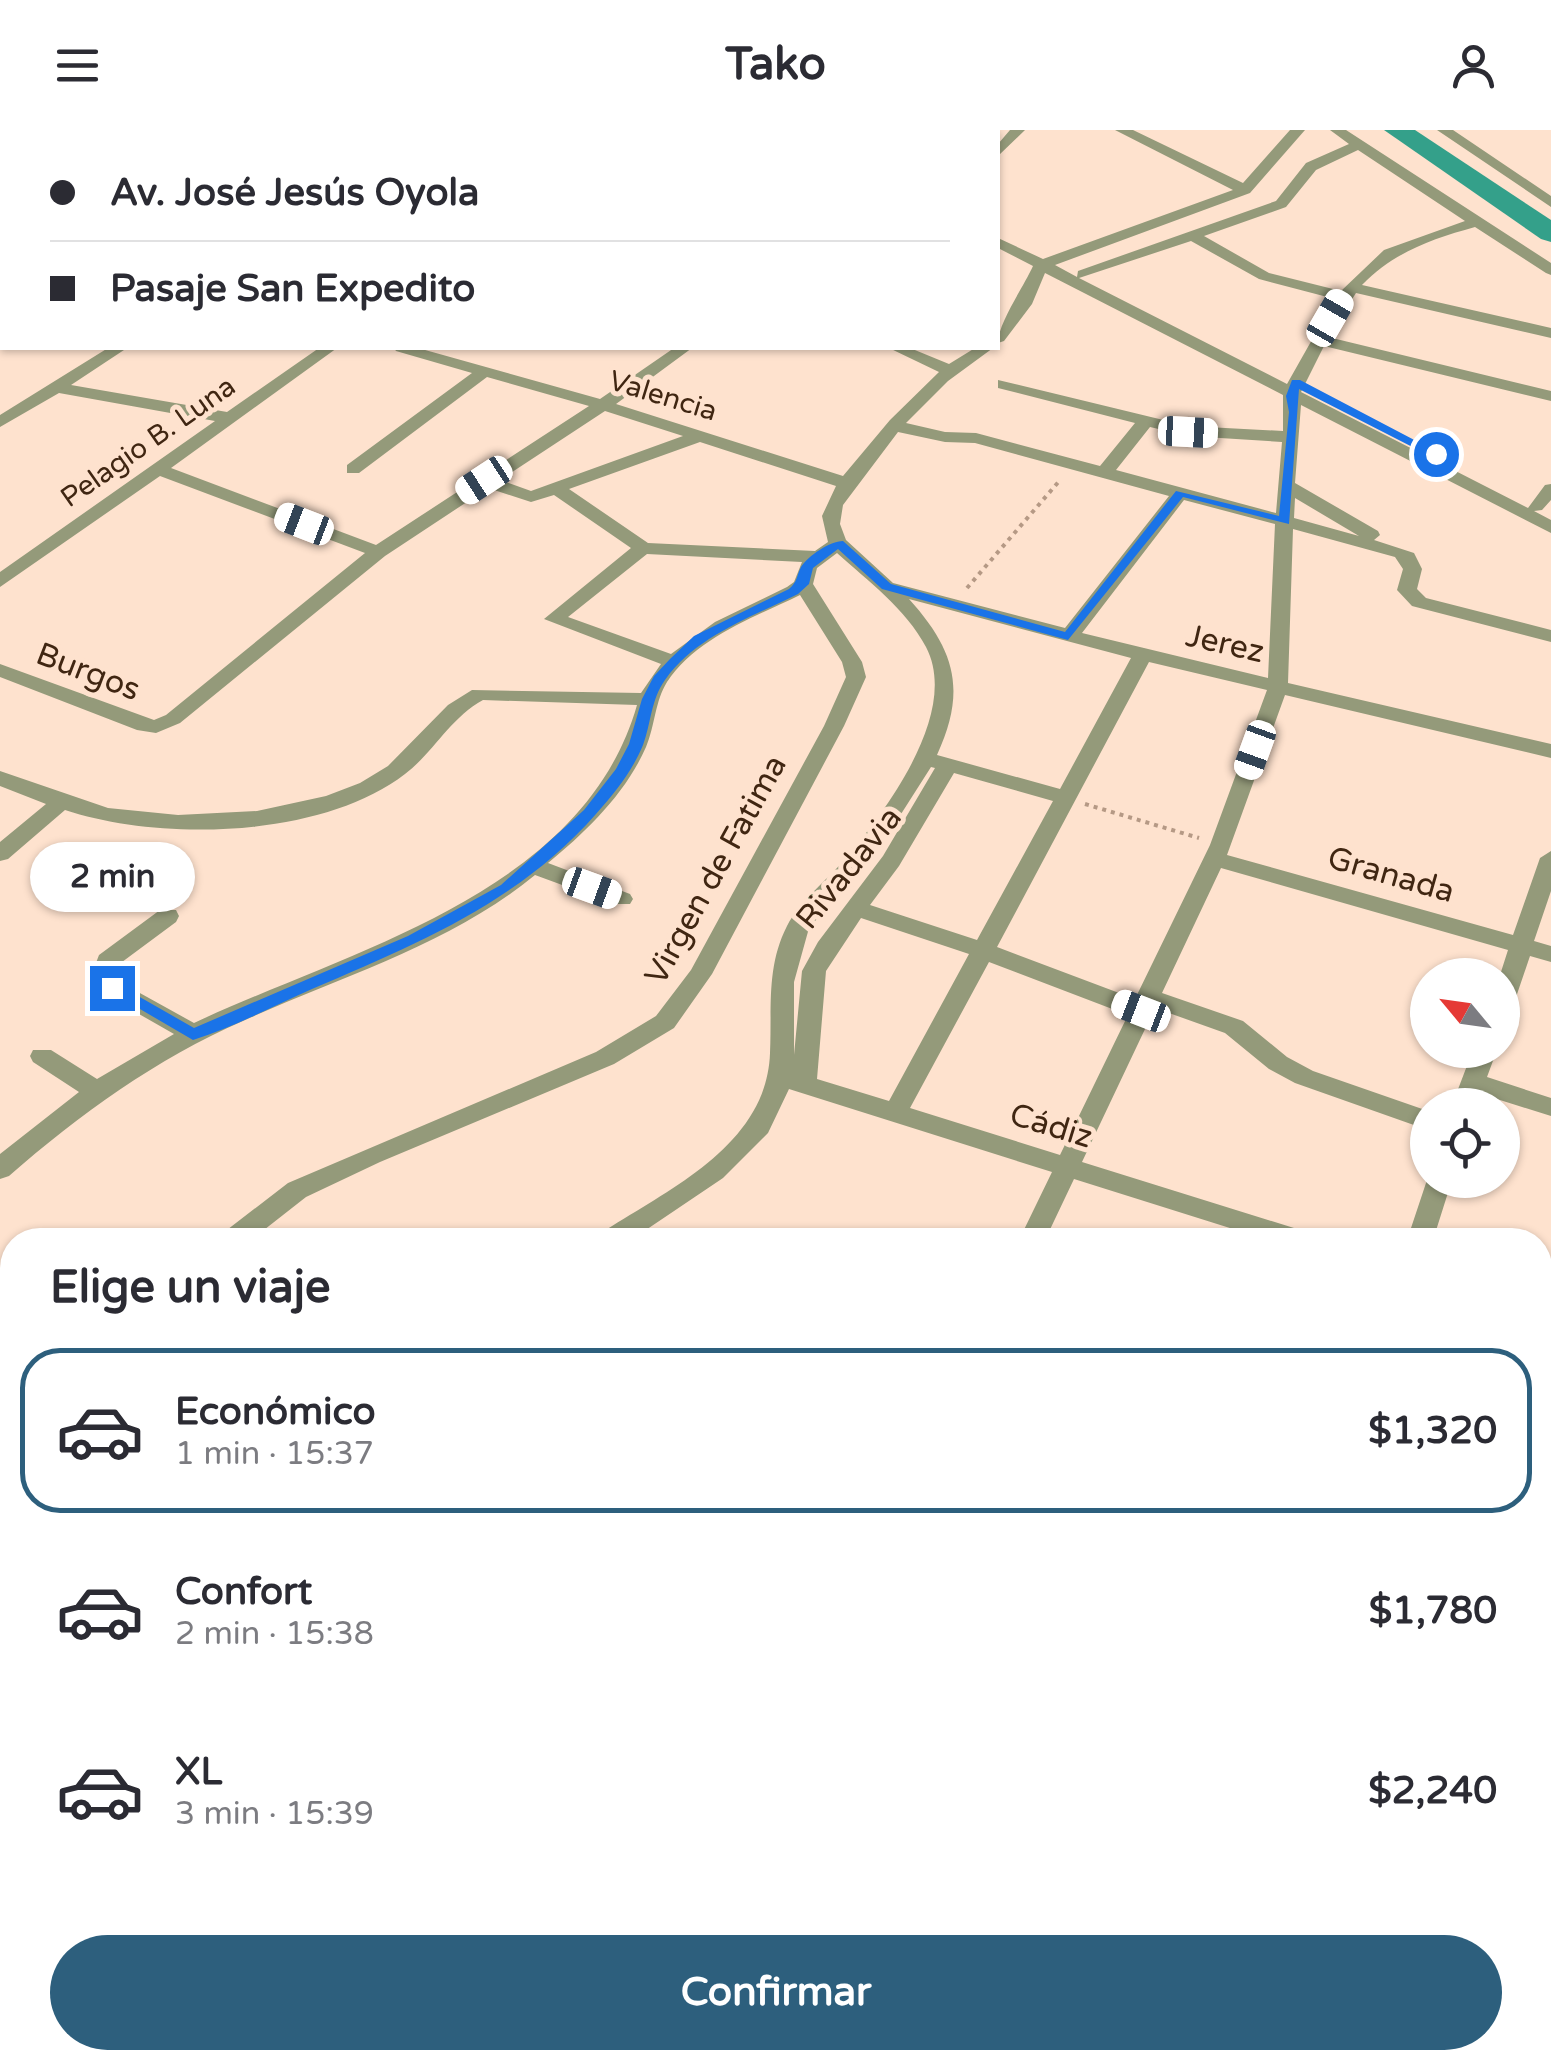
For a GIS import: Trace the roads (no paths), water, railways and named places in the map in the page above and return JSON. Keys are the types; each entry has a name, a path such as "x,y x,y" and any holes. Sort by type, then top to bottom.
{"street":[{"path":"1000,150 1018,130"},
{"path":"1122,130 1245,190"},
{"path":"1000,335 1024,304 1047,262 1245,190 1298,130"},
{"path":"1336,130 1551,270"},
{"path":"1444,130 1551,202"},
{"path":"1083,274 1280,204 1296,191 1297,180 1304,171 1359,145"},
{"path":"1038,1228 1218,852 1278,687 1294,389 1347,291 1371,264 1393,249 1481,221"},
{"path":"1000,230 1047,262 1294,389 1336,404 1543,510 1551,488"},
{"path":"1195,237 1264,276 1551,333"},
{"path":"1000,243 1083,274 1551,528"},
{"path":"1318,340 1551,396"},
{"path":"0,422 116,350"},
{"name":"Pelagio B. Luna","path":"0,580 326,350"},
{"path":"157,469 378,552 681,350"},
{"path":"902,350 950,371"},
{"path":"0,1170 95,1090 193,1034 414,939 506,888 589,813 622,771 636,744 648,699 659,678 698,639 802,584 808,566 838,543 830,521 834,503 895,426 950,371 982,350"},
{"name":"Valencia","path":"437,352 484,372 603,405 849,484"},
{"path":"353,470 484,372"},
{"path":"1004,384 1188,432 1292,437"},
{"path":"60,388 229,418"},
{"path":"1104,473 1146,421"},
{"path":"895,426 945,437 976,438 1402,552"},
{"path":"484,480 531,497 700,436"},
{"path":"1286,485 1410,558 1414,568 1407,590 1419,602 1551,636"},
{"path":"558,488 643,548 817,557"},
{"path":"1068,636 1180,493"},
{"name":"Rivadavia","path":"627,1228 744,1146 792,1081 780,985 790,942 799,924 889,822 935,761 944,674 942,657 886,587 838,543"},
{"path":"643,548 554,619 675,662"},
{"name":"Burgos","path":"0,670 156,727 173,719 378,552"},
{"name":"Virgen de Fatima","path":"248,1228 297,1190 605,1058 665,1022 700,974 856,678 852,662 802,584"},
{"name":"Jerez","path":"886,587 1143,655 1551,751"},
{"path":"894,1114 1143,655"},
{"path":"0,778 104,815 145,822 247,818 336,800 371,786 396,771 463,701 479,694 648,699"},
{"path":"792,1081 814,970 892,861 938,785 935,761 1064,797"},
{"path":"0,854 62,801"},
{"name":"Granada","path":"1218,852 1551,954"},
{"path":"1519,958 1551,858"},
{"path":"532,866 622,899"},
{"path":"856,908 1144,1004 1234,1027 1278,1063 1304,1077 1410,1115"},
{"path":"168,916 106,961 104,976 112,988 193,1034"},
{"path":"42,1056 95,1090"},
{"name":"Cádiz","path":"792,1081 1262,1228"},
{"path":"1520,1102 1551,1107"},
{"path":"1424,1228 1433,1198"}],"waterway":[{"path":"1397,130 1551,233"}]}
